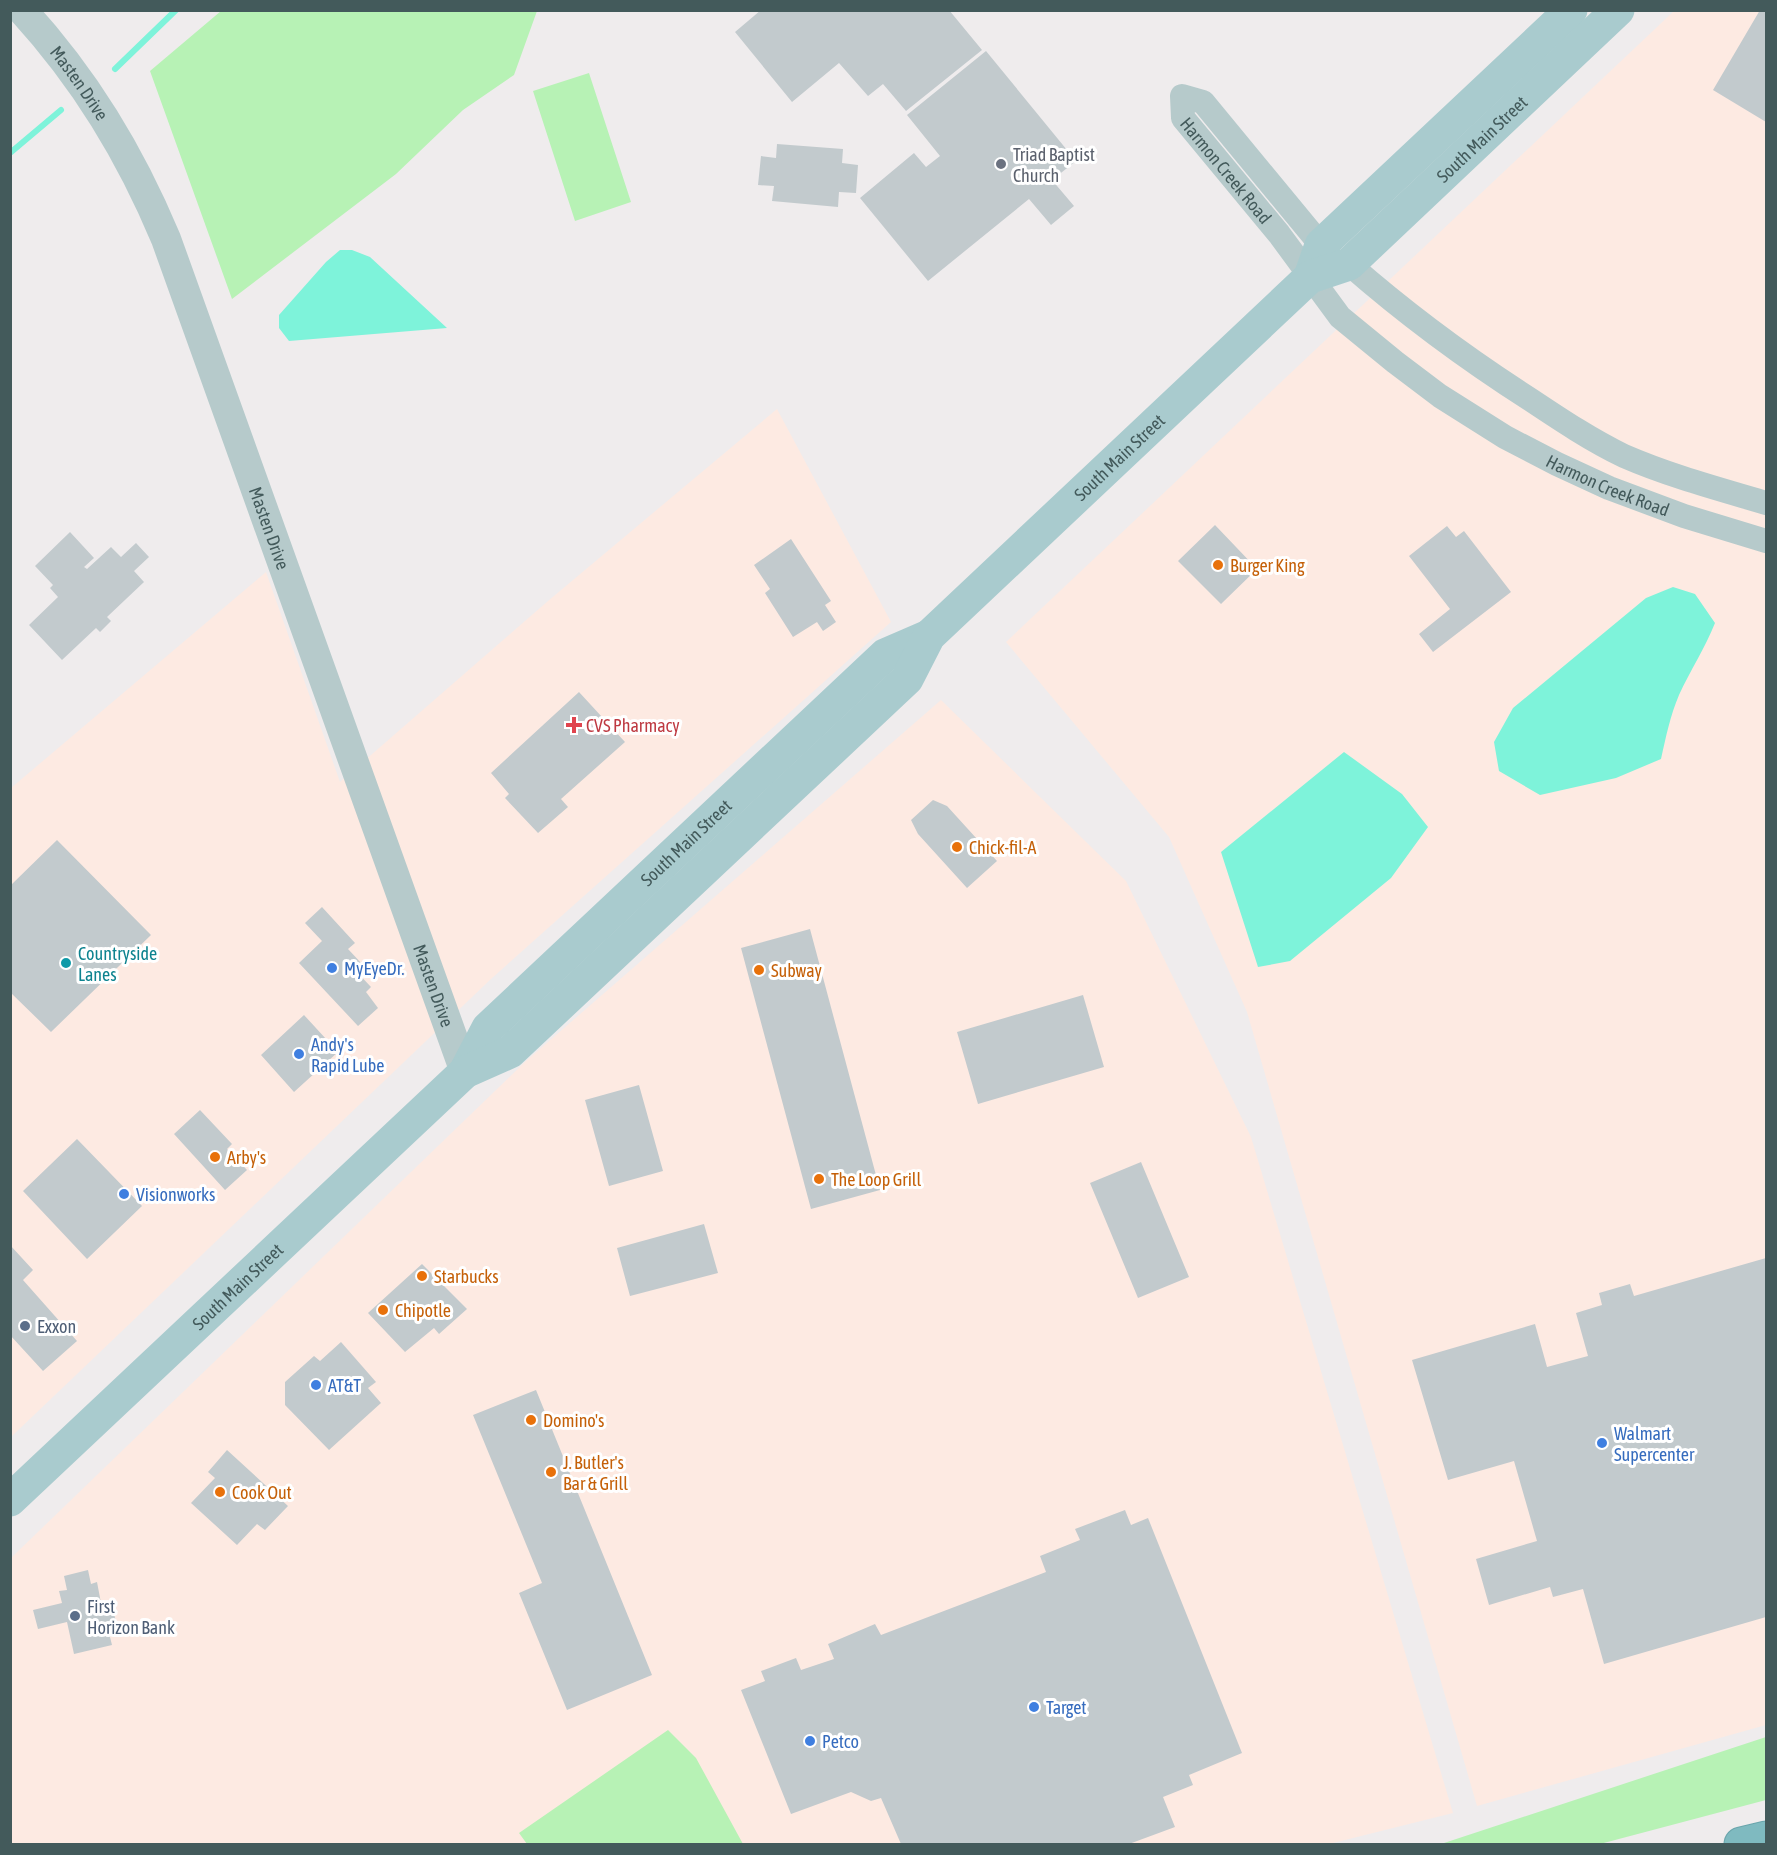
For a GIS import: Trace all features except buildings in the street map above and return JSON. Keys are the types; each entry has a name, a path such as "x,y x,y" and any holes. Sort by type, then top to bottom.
{"highway":[{"path":"1741,1845 1767,1838"}],"main road":[{"name":"South Main Street","path":"1310,277 1321,245 1571,10"},
{"name":"South Main Street","path":"10,1500 465,1072 510,1052 907,679 929,636 1310,277 1349,264 1618,10"}],"street":[{"name":"Masten Drive","path":"22,10 86,88 110,124 150,200 465,1072"},
{"name":"Harmon Creek Road","path":"1767,503 1660,470 1624,455 1592,439 1504,383 1423,326 1349,264 1321,245 1203,102 1182,96 1183,118 1279,234 1340,317 1440,396 1505,437 1557,464 1641,501 1767,541"}],"shaded area":[{"path":"221,11 537,11 514,75 463,110 396,174 232,299 150,71"},
{"path":"1674,11 1766,11 1766,1725 1477,1806 1247,1012 1169,837 1006,642"},
{"path":"589,73 631,202 575,221 533,91"},
{"path":"340,250 352,250 370,257 447,328 289,341 279,328 279,315 326,262"},
{"path":"777,409 891,622 491,979 11,1437 11,788 266,572 340,782 548,601"},
{"path":"1673,587 1695,594 1715,623 1676,703 1661,759 1616,778 1540,795 1499,771 1494,742 1513,708 1646,598"},
{"path":"941,700 1126,881 1251,1137 1453,1813 1329,1844 11,1844 11,1558 525,1062"},
{"path":"1344,752 1402,794 1428,827 1391,878 1290,961 1258,967 1221,852"},
{"path":"668,1730 696,1758 743,1844 527,1844 519,1833"},
{"path":"1766,1737 1766,1800 1600,1844 1441,1844"}],"waterway":[{"path":"115,69 176,10"},
{"path":"10,153 61,110"}],"place":[{"name":"Triad Baptist Church","path":"1001,164"},
{"name":"Burger King","path":"1218,565"},
{"name":"CVS Pharmacy","path":"574,725"},
{"name":"Chick-fil-A","path":"957,847"},
{"name":"Countryside Lanes","path":"66,963"},
{"name":"MyEyeDr.","path":"332,968"},
{"name":"Subway","path":"759,970"},
{"name":"Andy's Rapid Lube","path":"299,1054"},
{"name":"Arby's","path":"215,1157"},
{"name":"The Loop Grill","path":"819,1179"},
{"name":"Visionworks","path":"124,1194"},
{"name":"Starbucks","path":"422,1276"},
{"name":"Chipotle","path":"383,1310"},
{"name":"Exxon","path":"25,1326"},
{"name":"AT&T","path":"316,1385"},
{"name":"Domino's","path":"531,1420"},
{"name":"Walmart Supercenter","path":"1602,1443"},
{"name":"J. Butler's Bar & Grill","path":"551,1472"},
{"name":"Cook Out","path":"220,1492"},
{"name":"First Horizon Bank","path":"75,1616"},
{"name":"Target","path":"1034,1707"},
{"name":"Petco","path":"810,1741"}]}
